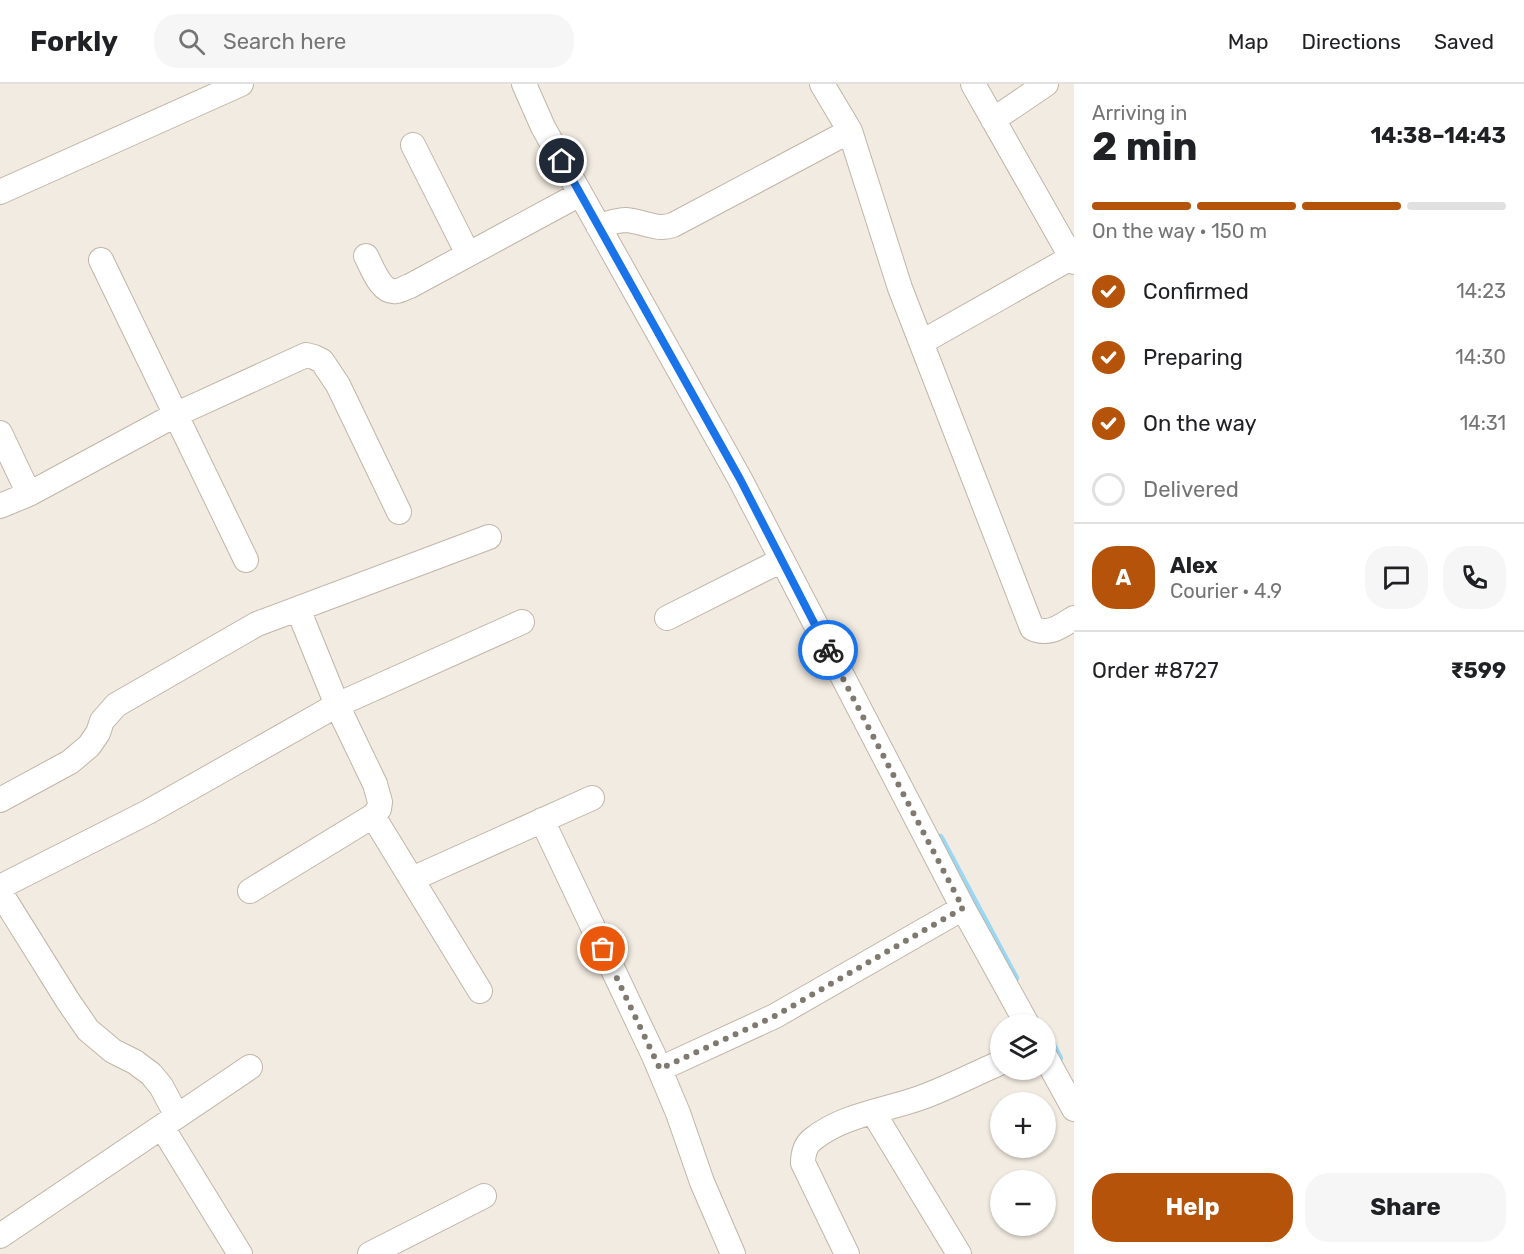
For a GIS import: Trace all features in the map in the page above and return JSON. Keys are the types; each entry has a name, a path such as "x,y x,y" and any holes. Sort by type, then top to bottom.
{"street":[{"path":"0,192 241,84"},
{"path":"524,84 543,127 740,479 963,908 1021,1014"},
{"path":"822,84 849,131 900,288 1032,628 1040,632 1050,632 1074,618"},
{"path":"922,342 1073,258 973,84"},
{"path":"993,120 1042,85"},
{"path":"598,226 625,220 652,227 664,228 673,225 849,131"},
{"path":"413,145 468,254"},
{"path":"366,256 383,286 388,291 396,292 580,194"},
{"path":"101,260 246,560"},
{"path":"0,506 29,494 177,414 306,355 322,361 338,385 399,512"},
{"path":"0,434 29,494"},
{"path":"0,800 76,757 89,746 98,733 102,721 116,705 257,624 489,537"},
{"path":"667,618 782,560"},
{"path":"250,891 373,816 379,809 379,796 337,705 298,609"},
{"path":"0,887 148,812 337,705 522,622"},
{"path":"411,879 592,798"},
{"path":"373,816 480,991"},
{"path":"542,820 660,1069 702,1182 733,1254"},
{"path":"0,892 88,1030 107,1047 135,1062 151,1074 161,1086 169,1122 240,1254"},
{"path":"660,1069 775,1016 963,908"},
{"path":"0,1236 250,1067"},
{"path":"847,1254 803,1163 804,1151 811,1140 826,1130 922,1097 990,1067"},
{"path":"1056,1076 1074,1109"},
{"path":"873,1112 958,1254"},
{"path":"370,1254 484,1196"}],"waterway":[{"path":"940,838 1015,978"},
{"path":"1056,1052 1059,1058"}],"way so far":[{"path":"603,949 660,1069 775,1016 963,908 828,650"}],"route":[{"path":"562,161 740,479 828,650"}]}
